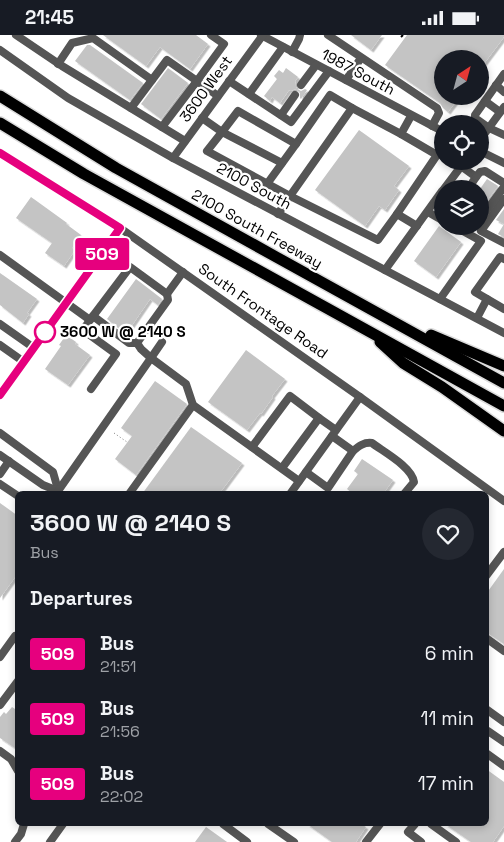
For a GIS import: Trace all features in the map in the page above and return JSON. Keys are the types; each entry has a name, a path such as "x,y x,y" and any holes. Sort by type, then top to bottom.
{"highway":[{"name":"2100 South Freeway","path":"0,96 116,168 504,383"},
{"path":"0,123 84,174 504,406"},
{"path":"278,258 412,327 504,366"},
{"path":"368,331 402,363 442,387 504,431"}],"street":[{"path":"16,35 58,64 185,141"},
{"path":"162,127 224,43 211,35"},
{"name":"1987 South","path":"262,35 432,126"},
{"name":"3600 West","path":"172,158 262,35"},
{"path":"292,52 300,35"},
{"path":"328,35 437,108 438,113 432,126"},
{"path":"58,64 72,43 93,38 152,80"},
{"path":"249,94 283,47"},
{"name":"2100 South","path":"0,50 68,98 172,158 504,333"},
{"path":"346,80 361,58"},
{"path":"131,108 167,60 218,96"},
{"path":"301,85 316,65"},
{"path":"229,81 291,121 329,71"},
{"path":"489,95 504,74"},
{"path":"496,85 504,92"},
{"path":"281,115 294,95"},
{"path":"267,184 296,144 330,95 437,155 378,240 290,196 267,184 207,151 238,111 296,144"},
{"path":"489,103 502,110 489,127 504,135"},
{"path":"278,214 352,107"},
{"path":"401,134 411,115"},
{"path":"202,118 222,131 282,163"},
{"name":"South Frontage Road","path":"0,153 120,228 184,272 504,501"},
{"path":"489,156 504,163"},
{"path":"469,170 476,177"},
{"path":"474,180 480,172 485,171 504,185 489,207"},
{"path":"504,199 482,231 504,243"},
{"path":"385,270 434,205"},
{"path":"428,212 434,215"},
{"path":"396,215 417,227"},
{"path":"0,395 120,228"},
{"path":"440,299 480,241 470,235"},
{"path":"0,255 66,303 129,343 137,343"},
{"path":"504,259 500,257 475,293 504,309"},
{"path":"91,389 116,354 83,330 130,267 167,294 168,300 137,343"},
{"path":"167,294 184,272"},
{"path":"477,318 487,299"},
{"path":"0,323 34,348"},
{"path":"137,343 151,358 186,384 193,405 299,481"},
{"path":"59,491 162,343"},
{"path":"0,345 24,362"},
{"path":"252,447 290,396 319,417 353,451"},
{"path":"292,491 360,397"},
{"path":"131,491 193,405"},
{"path":"282,469 319,417"},
{"path":"0,433 53,472 58,491"},
{"path":"328,488 353,451 367,443 372,443 408,469 414,476 414,482 406,491"},
{"path":"0,455 43,485 56,491"},
{"path":"0,474 9,461"},
{"path":"306,472 332,491"},
{"path":"0,484 15,494"},
{"path":"489,573 504,552"},
{"path":"0,657 15,636"},
{"path":"489,640 504,651"},
{"path":"0,705 15,685"},
{"path":"489,711 501,720 489,730"},
{"path":"489,733 504,742"},
{"path":"0,751 11,759 15,766"},
{"path":"489,755 504,766"},
{"path":"15,842 23,826"},
{"path":"50,842 60,826"},
{"path":"226,826 247,842"},
{"path":"271,826 294,842"},
{"path":"366,842 378,826"},
{"path":"413,826 408,832 421,842"},
{"path":"434,826 456,842"},
{"path":"278,842 283,835"}],"path":[{"path":"114,433 127,442"}],"building":[{"path":"103,35 196,35 208,44 190,69 160,47 146,66"},
{"path":"351,35 382,35 371,50"},
{"path":"407,35 504,35 489,57 489,50 434,50 434,99 385,65"},
{"path":"87,45 90,45 143,83 130,100 75,61"},
{"path":"168,68 188,83 161,119 141,104"},
{"path":"286,68 298,77 295,81 297,89 301,91 307,90 301,99 300,92 295,89 289,90 280,103 272,97 270,101 264,96 277,79 274,76 279,70 283,73"},
{"path":"441,105 453,105 448,112"},
{"path":"359,130 409,166 394,186 399,190 385,210 379,206 365,226 315,190"},
{"path":"489,180 498,186 489,198"},
{"path":"31,197 81,235 72,248 75,250 64,266 45,253 52,243 16,218"},
{"path":"504,209 504,224 496,220"},
{"path":"504,224 504,237 498,234"},
{"path":"434,233 434,235 451,235 461,242 436,277 414,261"},
{"path":"0,273 37,299 27,313 29,314 23,323 0,305"},
{"path":"136,279 162,299 158,305 150,299 126,334 107,319"},
{"path":"66,335 90,355 68,385 45,369 61,346 59,345"},
{"path":"246,350 285,379 261,414 247,430 208,402"},
{"path":"155,381 187,404 136,475 115,459 132,436 121,428"},
{"path":"191,427 242,463 221,491 144,491"},
{"path":"362,459 393,480 385,491 349,491 347,489 358,474 354,471"},
{"path":"0,503 15,514 15,577 0,598"},
{"path":"504,569 504,644 489,634 489,590"},
{"path":"12,707 15,709 15,748 0,738 0,717 4,712 6,714"},
{"path":"489,771 504,782 504,826 493,842 471,842 448,826 489,826"},
{"path":"310,826 366,827 356,842 332,842"},
{"path":"206,827 227,842 195,842"}],"bus line":[{"name":"509","path":"0,153 120,228 0,395"}],"place":[{"name":"3600 W @ 2140 S","path":"45,332"}]}
